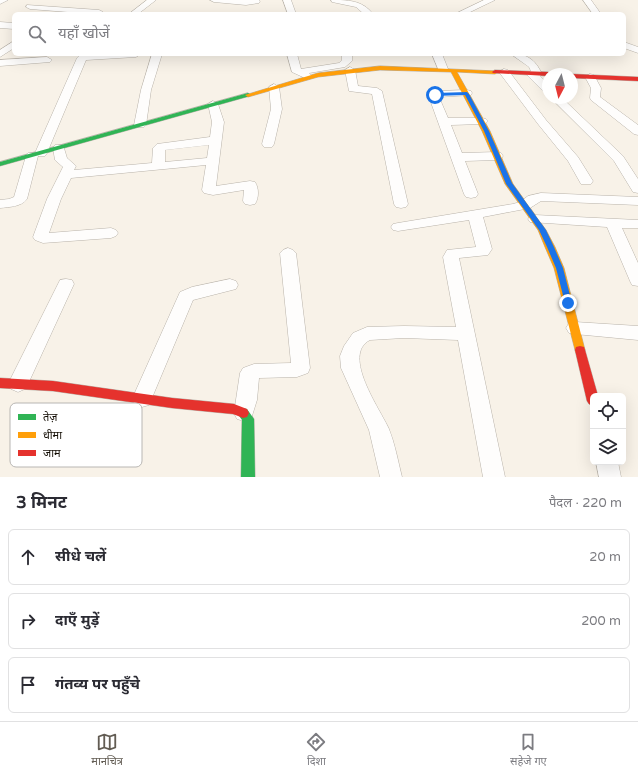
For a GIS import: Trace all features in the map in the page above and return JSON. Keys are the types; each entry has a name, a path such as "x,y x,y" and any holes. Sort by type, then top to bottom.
{"street":[{"path":"0,2 4,0"},
{"path":"136,12 152,0"},
{"path":"214,0 246,3 256,1"},
{"path":"287,0 291,12"},
{"path":"335,0 359,5 367,12"},
{"path":"463,12 491,0"},
{"path":"587,0 596,12"},
{"path":"61,12 77,2"},
{"path":"30,7 99,12"},
{"path":"0,25 12,26"},
{"path":"0,40 12,42"},
{"path":"0,54 12,44"},
{"path":"626,46 638,50"},
{"path":"0,204 12,203 20,199 81,60 86,57 95,56"},
{"path":"140,121 146,90 156,56"},
{"path":"292,56 294,67 304,75 380,68 445,68 542,73"},
{"path":"0,164 40,151 59,148 140,121 213,104 274,87 304,75 342,65 347,61 347,56"},
{"path":"438,56 445,68 467,94 514,190 542,230 560,268 591,393"},
{"path":"519,56 533,65 535,72 542,82"},
{"path":"0,63 47,60"},
{"path":"350,70 353,89 377,91 401,204"},
{"path":"504,72 542,122 574,160 586,181"},
{"path":"578,76 638,79"},
{"path":"590,77 596,88 594,98 638,131"},
{"path":"268,144 278,100 274,87"},
{"path":"467,94 434,96 471,194"},
{"path":"213,104 218,116 209,190 250,185 250,201"},
{"path":"562,104 619,159 638,189"},
{"path":"444,122 482,122"},
{"path":"158,166 159,148 161,147 216,140"},
{"path":"59,148 61,160 70,166 40,237 111,233"},
{"path":"457,157 497,156"},
{"path":"65,175 212,161"},
{"path":"398,227 475,214 523,203 541,197 638,201"},
{"path":"475,214 484,249 483,252 451,255 494,477"},
{"path":"535,219 638,224"},
{"path":"613,223 638,281"},
{"path":"244,413 250,373 254,371 297,370 301,368 288,253"},
{"path":"66,284 17,376 53,386 142,400 234,409 244,413 248,419 248,477"},
{"path":"142,400 186,296 192,292 230,285"},
{"path":"575,328 638,333"},
{"path":"391,477 379,430 350,368 349,356 353,346 359,338 367,334 404,332 466,334"},
{"path":"608,465 610,477"}],"traffic: fast":[{"path":"0,164 248,95"},
{"path":"243,413 248,419 248,477"}],"traffic: slow":[{"path":"248,95 318,75 380,68 495,72"},
{"path":"453,70 486,131 509,184 542,230 550,247 559,268 580,350"}],"traffic: jam":[{"path":"495,72 542,74"},
{"path":"578,76 638,79"},
{"path":"580,350 591,393"},
{"path":"0,383 53,386 172,403 234,409 243,413"}],"route":[{"path":"435,95 467,94 486,131 509,184 542,230 560,268 568,303"}]}
